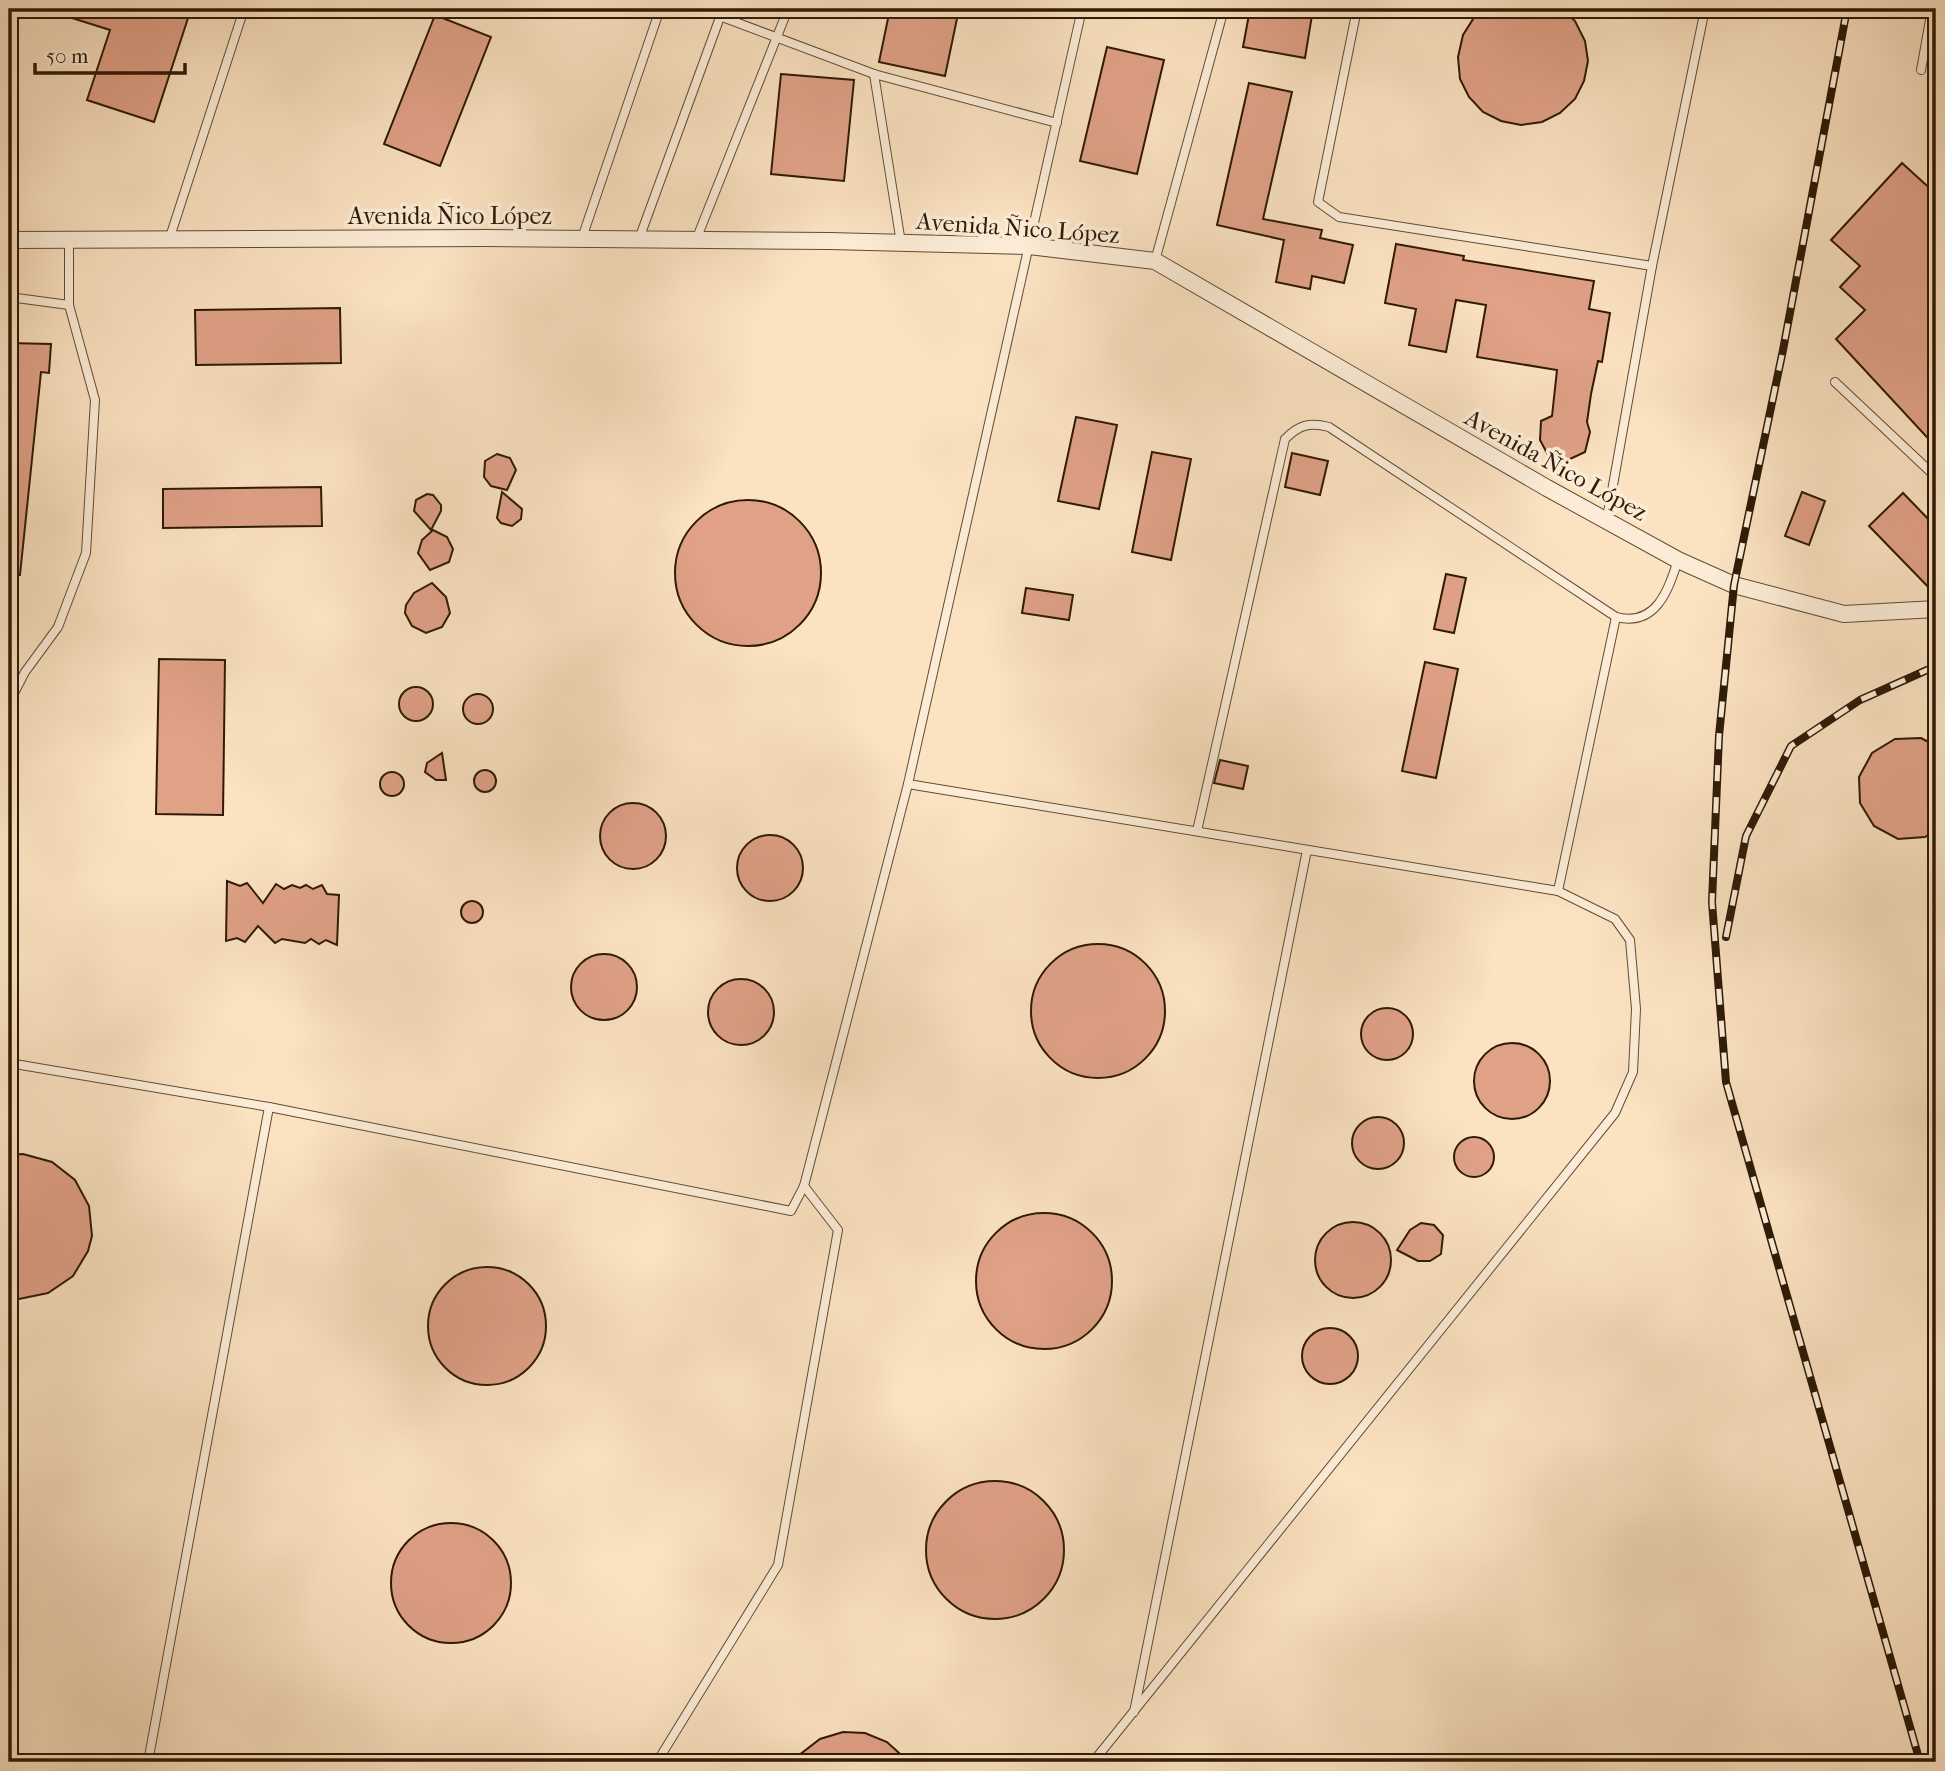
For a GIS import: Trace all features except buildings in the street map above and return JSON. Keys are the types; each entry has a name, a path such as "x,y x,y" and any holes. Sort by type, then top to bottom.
{"street":[{"name":"Avenida Ñico López","path":"9,240 582,238 901,243 1029,246 1155,261 1547,488 1678,560 1734,585 1844,614 1936,610"}],"lane":[{"path":"169,240 244,9"},
{"path":"582,238 660,9"},
{"path":"701,9 722,12 776,38 874,75 1057,123"},
{"path":"696,240 788,9"},
{"path":"9,1063 269,1107 791,1211 804,1186 908,784 1082,9"},
{"path":"1155,261 1224,9"},
{"path":"1357,9 1318,202 1339,217 1652,266"},
{"path":"1607,519 1652,266 1705,9"},
{"path":"1921,70 1932,9"},
{"path":"639,239 722,12"},
{"path":"874,75 901,243"},
{"path":"9,703 25,672 58,627 86,553 95,400 69,305 69,240"},
{"path":"9,297 69,305"},
{"path":"1835,382 1936,477"},
{"path":"1197,831 1285,439 1297,427 1313,423 1329,426 1616,617 1628,620 1650,613 1657,607 1664,600 1678,560"},
{"path":"1558,891 1616,617"},
{"path":"908,784 1558,891 1615,919 1630,940 1636,1009 1633,1072 1615,1112 1093,1762"},
{"path":"1133,1713 1307,850"},
{"path":"148,1762 269,1107"},
{"path":"657,1762 778,1564 838,1230 804,1186"}],"railway":[{"path":"1847,9 1783,350 1734,585 1719,736 1712,902 1726,1082 1920,1762"},
{"path":"1726,937 1746,836 1791,746 1860,700 1936,666"}]}
